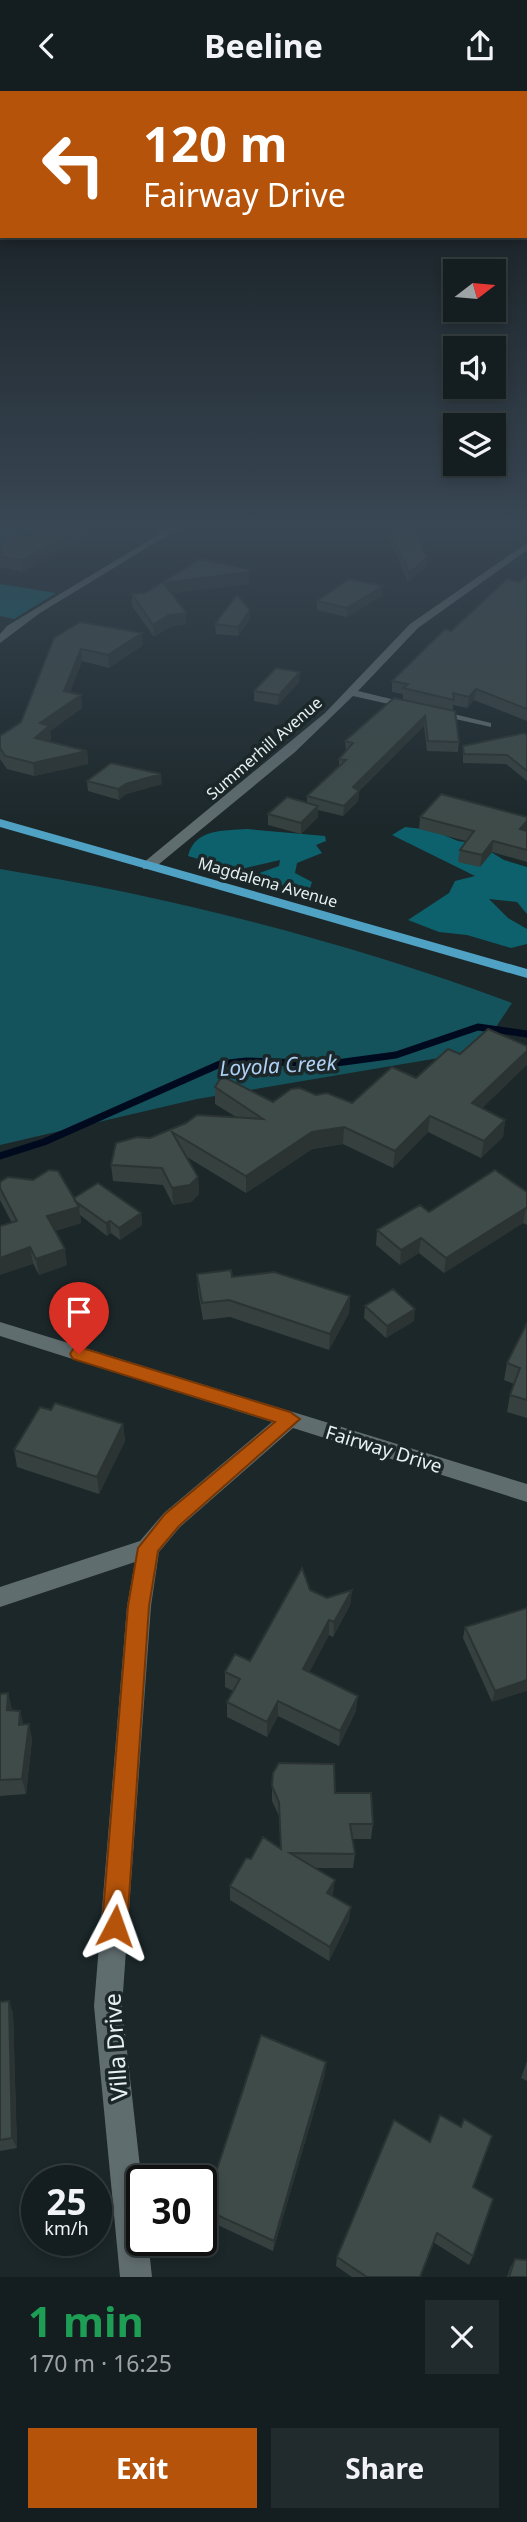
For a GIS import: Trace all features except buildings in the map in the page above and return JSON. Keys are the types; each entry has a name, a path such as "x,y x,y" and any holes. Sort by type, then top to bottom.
{"main road":[{"name":"Magdalena Avenue","path":"0,823 527,974"}],"street":[{"path":"0,640 14,626"},
{"name":"Summerhill Avenue","path":"148,866 329,715 348,692 414,626"},
{"path":"348,692 487,725"},
{"name":"Fairway Drive","path":"0,1329 527,1493"},
{"path":"0,1597 148,1548 172,1520 290,1419"},
{"name":"Villa Drive","path":"136,2277 108,2006 139,1606 148,1548"}],"shaded area":[{"path":"405,827 432,830 458,841 478,844 504,860 527,867 527,914 517,902 489,899 508,918 527,929 527,944 511,948 467,935 439,932 408,920 449,893 455,881 475,876 392,835"},
{"path":"247,829 325,836 326,841 316,845 322,853 297,863 295,873 312,882 309,891 288,891 284,886 254,875 279,866 280,860 237,870 188,856 197,840 204,836 220,831"},
{"path":"0,869 130,893 259,924 387,960 512,1003 480,1051 197,1099 0,1145"}],"waterway":[{"name":"Loyola Creek","path":"0,1156 44,1142 220,1064 246,1061 329,1064 396,1055 478,1027 527,1034"}],"route":[{"path":"79,1354 290,1419 172,1520 148,1548 139,1606 115,1926"}]}
